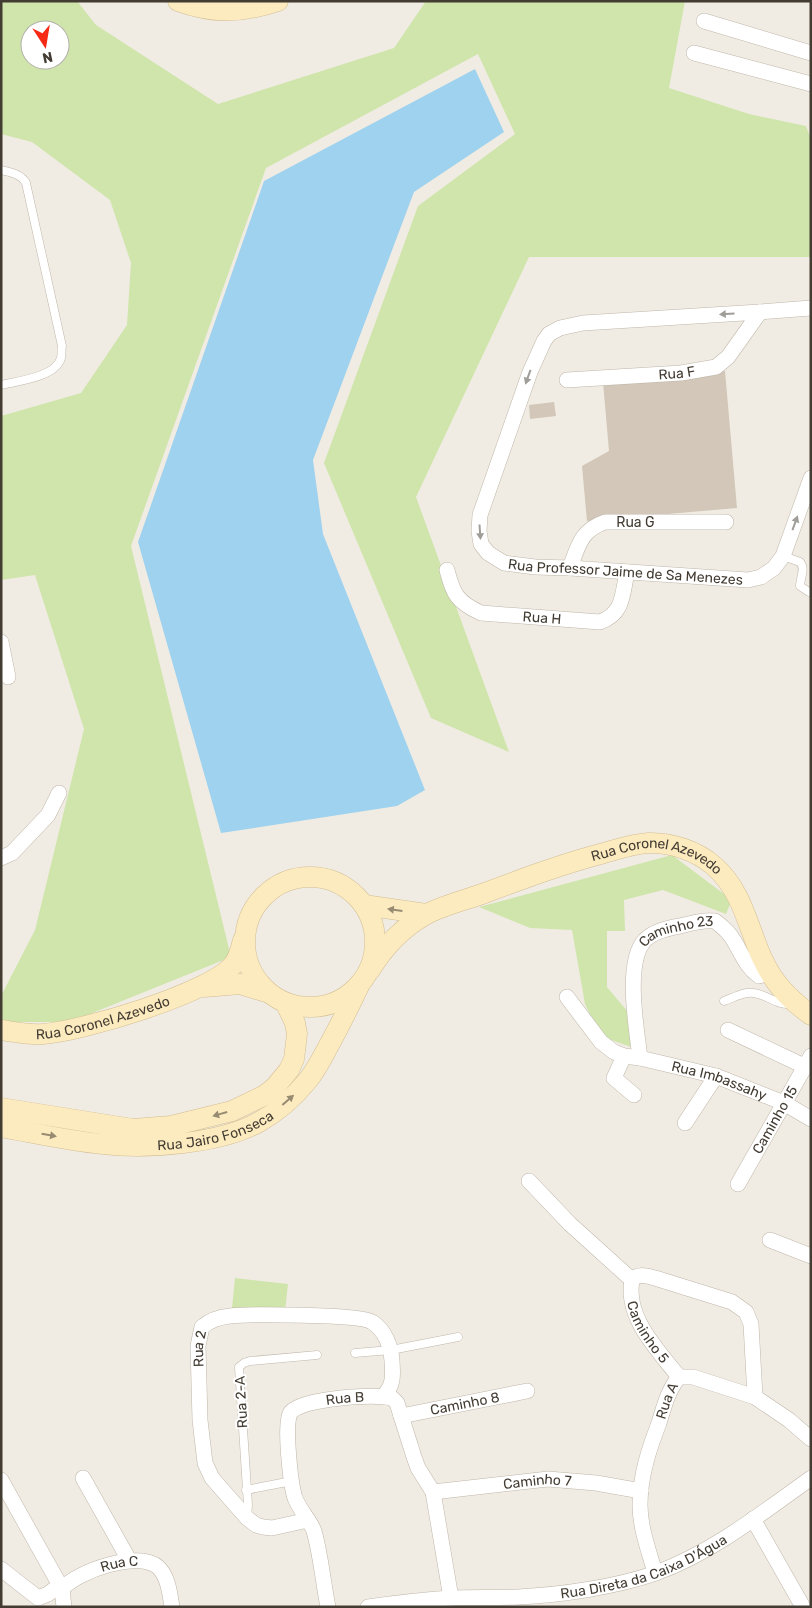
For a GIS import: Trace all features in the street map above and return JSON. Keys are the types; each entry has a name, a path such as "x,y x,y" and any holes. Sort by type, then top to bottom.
{"main road":[{"path":"178,1 213,11 236,11 278,1"},
{"name":"Rua Coronel Azevedo","path":"426,914 548,870 590,857 639,844 674,846 704,858 721,872 732,885 763,960 781,990 803,1010"},
{"path":"200,987 232,966 244,938 247,920 256,904 268,891 284,882 301,877 320,877 337,882 352,892 364,905 372,920 376,937 375,954 364,978"},
{"path":"364,905 426,914"},
{"path":"200,987 240,984 267,992 286,1004 306,1008 325,1006 343,998 364,978 394,938 426,914"},
{"path":"244,938 248,964 254,977 267,992"},
{"name":"Rua Jairo Fonseca","path":"1,1127 87,1142 132,1146 201,1140 221,1136 250,1126 272,1113 308,1081 318,1066 364,978"},
{"name":"Rua Coronel Azevedo","path":"1,1030 33,1034 69,1030 139,1010 200,987"},
{"name":"Rua Jairo Fonseca","path":"1,1108 133,1129 171,1126 232,1111 265,1095 275,1087 289,1070 294,1059 297,1034 295,1023 286,1004"}],"street":[{"path":"704,21 811,53"},
{"path":"694,53 811,84"},
{"name":"Rua Professor Jaime de Sa Menezes","path":"810,308 583,323 560,328 549,334 530,372 480,515 479,531 482,544 488,553 504,563 535,567 748,580 761,577 774,568 783,556 811,478"},
{"name":"Rua F","path":"567,380 681,373 716,367 728,357 760,312"},
{"name":"Rua G","path":"570,568 583,536 592,528 605,522 726,522"},
{"name":"Rua H","path":"446,570 456,596 466,606 481,613 600,622 616,613 621,604 627,572"},
{"path":"1,642 8,677"},
{"path":"1,858 12,853 48,815 59,792"},
{"name":"Caminho 23","path":"640,1058 634,999 636,958 644,942 651,936 669,928 704,921 715,921 734,940 746,964 753,972 759,976 770,972"},
{"name":"Rua Imbassahy","path":"567,997 604,1045 624,1056 716,1076 784,1103 811,1119"},
{"path":"728,1030 807,1061"},
{"path":"624,1056 614,1078 634,1094"},
{"name":"Caminho 15","path":"738,1184 807,1061"},
{"path":"685,1123 716,1076"},
{"path":"529,1181 570,1224 632,1280 635,1276 643,1275 655,1278 732,1302 746,1312 752,1324 755,1397"},
{"path":"770,1240 811,1256"},
{"name":"Caminho 5","path":"632,1280 634,1306 642,1328 651,1343 679,1377"},
{"name":"Rua 2","path":"308,1520 272,1528 262,1528 247,1518 212,1478 205,1463 200,1420 198,1354 199,1337 202,1327 213,1320 236,1316 297,1315 366,1319 376,1325 384,1335 391,1350 392,1383 390,1390 383,1396"},
{"name":"Rua A","path":"655,1573 641,1520 641,1491 645,1462 650,1447 670,1390 679,1377 693,1377 755,1397 789,1420 811,1439"},
{"name":"Caminho 8","path":"402,1416 527,1391"},
{"name":"Rua B","path":"328,1607 318,1547 313,1530 295,1496 287,1430 288,1417 292,1411 305,1405 360,1396 383,1396 392,1398 397,1403 418,1468 433,1492 451,1598"},
{"path":"83,1478 129,1560"},
{"name":"Rua Direta da Caixa D'Água","path":"368,1607 451,1598 484,1602 544,1601 655,1573 703,1550 753,1519 811,1478"},
{"name":"Caminho 7","path":"433,1492 548,1479 582,1481 641,1491"},
{"path":"1,1480 61,1587 64,1607"},
{"path":"753,1519 803,1607"},
{"name":"Rua C","path":"1,1569 38,1598 78,1576 108,1565 129,1560 144,1560 160,1568 164,1574 172,1607"}],"lane":[{"path":"1,170 20,176 26,182 62,346 61,359 50,372 1,385"},
{"path":"783,556 802,564 803,570 800,584 802,589 809,592"},
{"path":"724,1001 743,994 753,993 779,1004 803,1010"},
{"path":"355,1353 391,1350 458,1337"},
{"name":"Rua 2-A","path":"247,1518 248,1505 239,1367 244,1362 250,1361 317,1355"},
{"path":"246,1490 292,1481"}],"green space":[{"path":"1,1 77,1 96,25 218,104 394,48 426,1 685,1 669,88 749,114 806,126 811,139 811,257 529,257 416,497 509,752 431,718 324,463 418,206 515,134 478,54 266,168 131,546 231,957 70,1022 1,1022 1,996 35,930 84,729 35,575 1,580 1,416 81,393 127,325 131,263 110,200 32,142 1,134"},
{"path":"672,855 732,900 726,914 663,890 624,900 625,931 607,931 607,987 628,1012 634,1048 600,1036 585,1004 572,930 530,928 479,907"},
{"path":"235,1278 288,1284 285,1311 232,1308"}],"water":[{"path":"475,69 504,132 414,192 313,460 323,534 425,790 397,806 221,833 138,542 264,181"}],"building":[{"path":"725,371 737,508 587,521 582,466 609,451 603,382"},
{"path":"554,402 556,416 530,419 529,405"}]}
